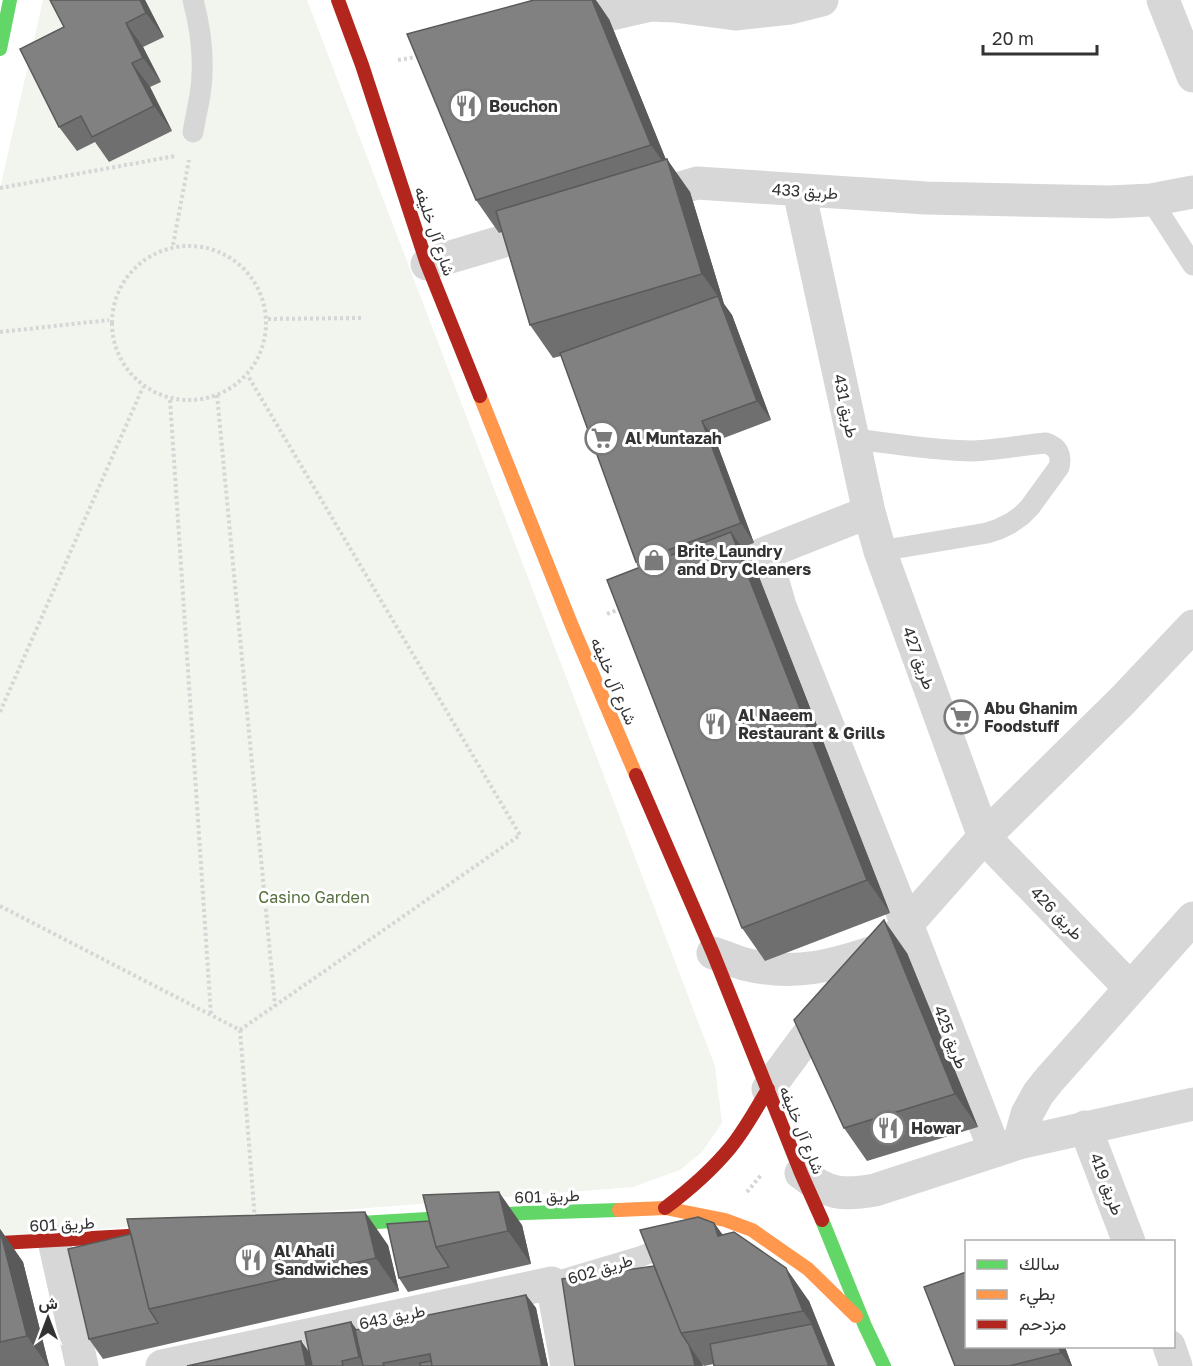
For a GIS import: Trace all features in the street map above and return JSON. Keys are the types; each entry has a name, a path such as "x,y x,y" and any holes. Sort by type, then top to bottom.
{"street":[{"path":"0,49 10,0"},
{"name":"شارع آل خليفه","path":"338,0 362,65 427,264 572,626 713,953 801,1173 884,1366"},
{"path":"536,32 651,2 735,14 790,8 822,0"},
{"path":"1163,0 1193,76"},
{"name":"طريق 433","path":"618,207 697,183 926,198 1110,202 1151,200 1193,192"},
{"name":"طريق 431","path":"799,191 869,512"},
{"path":"427,264 573,220"},
{"path":"722,570 869,512"},
{"name":"طريق 427","path":"869,512 880,551 984,837"},
{"path":"765,554 780,606 907,924"},
{"path":"665,1208 697,1184 725,1155 768,1089 807,1036 984,837 1123,700 1193,626"},
{"name":"طريق 426","path":"984,837 1130,988"},
{"path":"1007,1147 1038,1094 1049,1080 1193,918"},
{"name":"طريق 425","path":"907,924 1007,1147"},
{"path":"713,953 742,963 778,970 814,969 849,961 885,948"},
{"path":"801,1173 816,1185 835,1192 855,1194 1007,1147 1085,1127 1193,1104"},
{"name":"طريق 419","path":"1085,1127 1128,1240"},
{"name":"طريق 601","path":"314,1225 665,1208 725,1220 752,1230 808,1269 865,1326"},
{"name":"طريق 601","path":"0,1244 172,1234"},
{"path":"54,1241 81,1366"},
{"name":"طريق 643","path":"162,1366 552,1283"},
{"name":"طريق 602","path":"552,1283 567,1366"},
{"path":"1168,1348 1176,1366"},
{"path":"1185,1366 1193,1364"}],"lane":[{"path":"192,143 201,93 202,54 193,0"},
{"path":"1151,200 1193,265"},
{"path":"853,439 971,451 1046,443 1058,450 1060,455 1059,467 1030,507 1011,523 987,533 880,551"},
{"name":"طريق 602","path":"552,1283 639,1257 694,1236 725,1220"}],"path":[{"path":"362,65 432,55"},
{"path":"0,188 192,143 173,245"},
{"path":"173,245 213,247 252,274 268,319 262,351 248,376 217,395 193,400 170,399 143,387 119,362 109,320 126,273 173,245"},
{"path":"268,319 362,318"},
{"path":"0,332 109,320"},
{"path":"240,1029 520,835 248,376"},
{"path":"0,712 143,387"},
{"path":"217,395 275,1006"},
{"path":"170,399 211,1015"},
{"path":"572,626 626,607"},
{"path":"0,906 240,1029"},
{"path":"240,1029 256,1229"},
{"path":"725,1220 787,1138"}],"green space":[{"name":"Casino Garden","path":"43,0 307,0 715,1066 722,1123 702,1152 680,1170 633,1187 0,1237 0,188"}],"building":[{"path":"50,0 140,0 146,13 126,23 143,58 132,63 154,106 92,137 81,116 59,127 20,49 64,27"},
{"path":"534,0 592,0 651,145 476,200 407,34"},
{"path":"667,159 702,274 530,325 496,211"},
{"path":"718,296 757,401 702,421 741,523 636,562 560,353"},
{"path":"731,532 867,880 742,928 607,580"},
{"path":"884,920 955,1094 844,1128 794,1020"},
{"path":"499,1192 508,1231 436,1247 423,1195"},
{"path":"365,1212 376,1258 149,1309 127,1219"},
{"path":"698,1217 714,1223 718,1236 734,1232 786,1268 803,1311 681,1333 640,1230"},
{"path":"429,1221 436,1247 449,1267 399,1278 387,1224"},
{"path":"0,1230 27,1336 0,1342"},
{"path":"131,1234 149,1309 158,1323 89,1339 68,1249"},
{"path":"654,1266 681,1333 689,1345 695,1366 575,1366 562,1279"},
{"path":"965,1272 965,1348 1059,1348 1061,1353 1009,1366 955,1366 924,1287"},
{"path":"526,1295 542,1366 432,1366 430,1354 383,1363 384,1366 363,1366 355,1330"},
{"path":"351,1322 359,1357 342,1361 343,1366 312,1366 305,1332"},
{"path":"812,1324 829,1366 714,1366 710,1344"},
{"path":"301,1341 306,1366 187,1366"},
{"path":"431,1361 432,1366 420,1366 420,1363"}],"traffic: fast":[{"path":"0,49 10,0"},
{"path":"327,1225 525,1213 619,1210"},
{"path":"822,1220 865,1326 884,1366"}],"traffic: slow":[{"path":"480,396 572,626 636,775"},
{"path":"619,1210 665,1208 725,1220 752,1230 808,1269 856,1316"}],"traffic: jam":[{"path":"338,0 362,65 427,264 480,396"},
{"path":"636,775 713,953 822,1220"},
{"path":"665,1208 699,1180 723,1156 741,1134 768,1089"},
{"path":"0,1243 165,1234"}],"place":[{"name":"Bouchon","path":"466,106"},
{"name":"Al Muntazah","path":"602,438"},
{"name":"Brite Laundry and Dry Cleaners","path":"654,560"},
{"name":"Abu Ghanim Foodstuff","path":"961,717"},
{"name":"Al Naeem Restaurant & Grills","path":"715,724"},
{"name":"Howar","path":"888,1128"},
{"name":"Al Ahali Sandwiches","path":"251,1260"}]}
